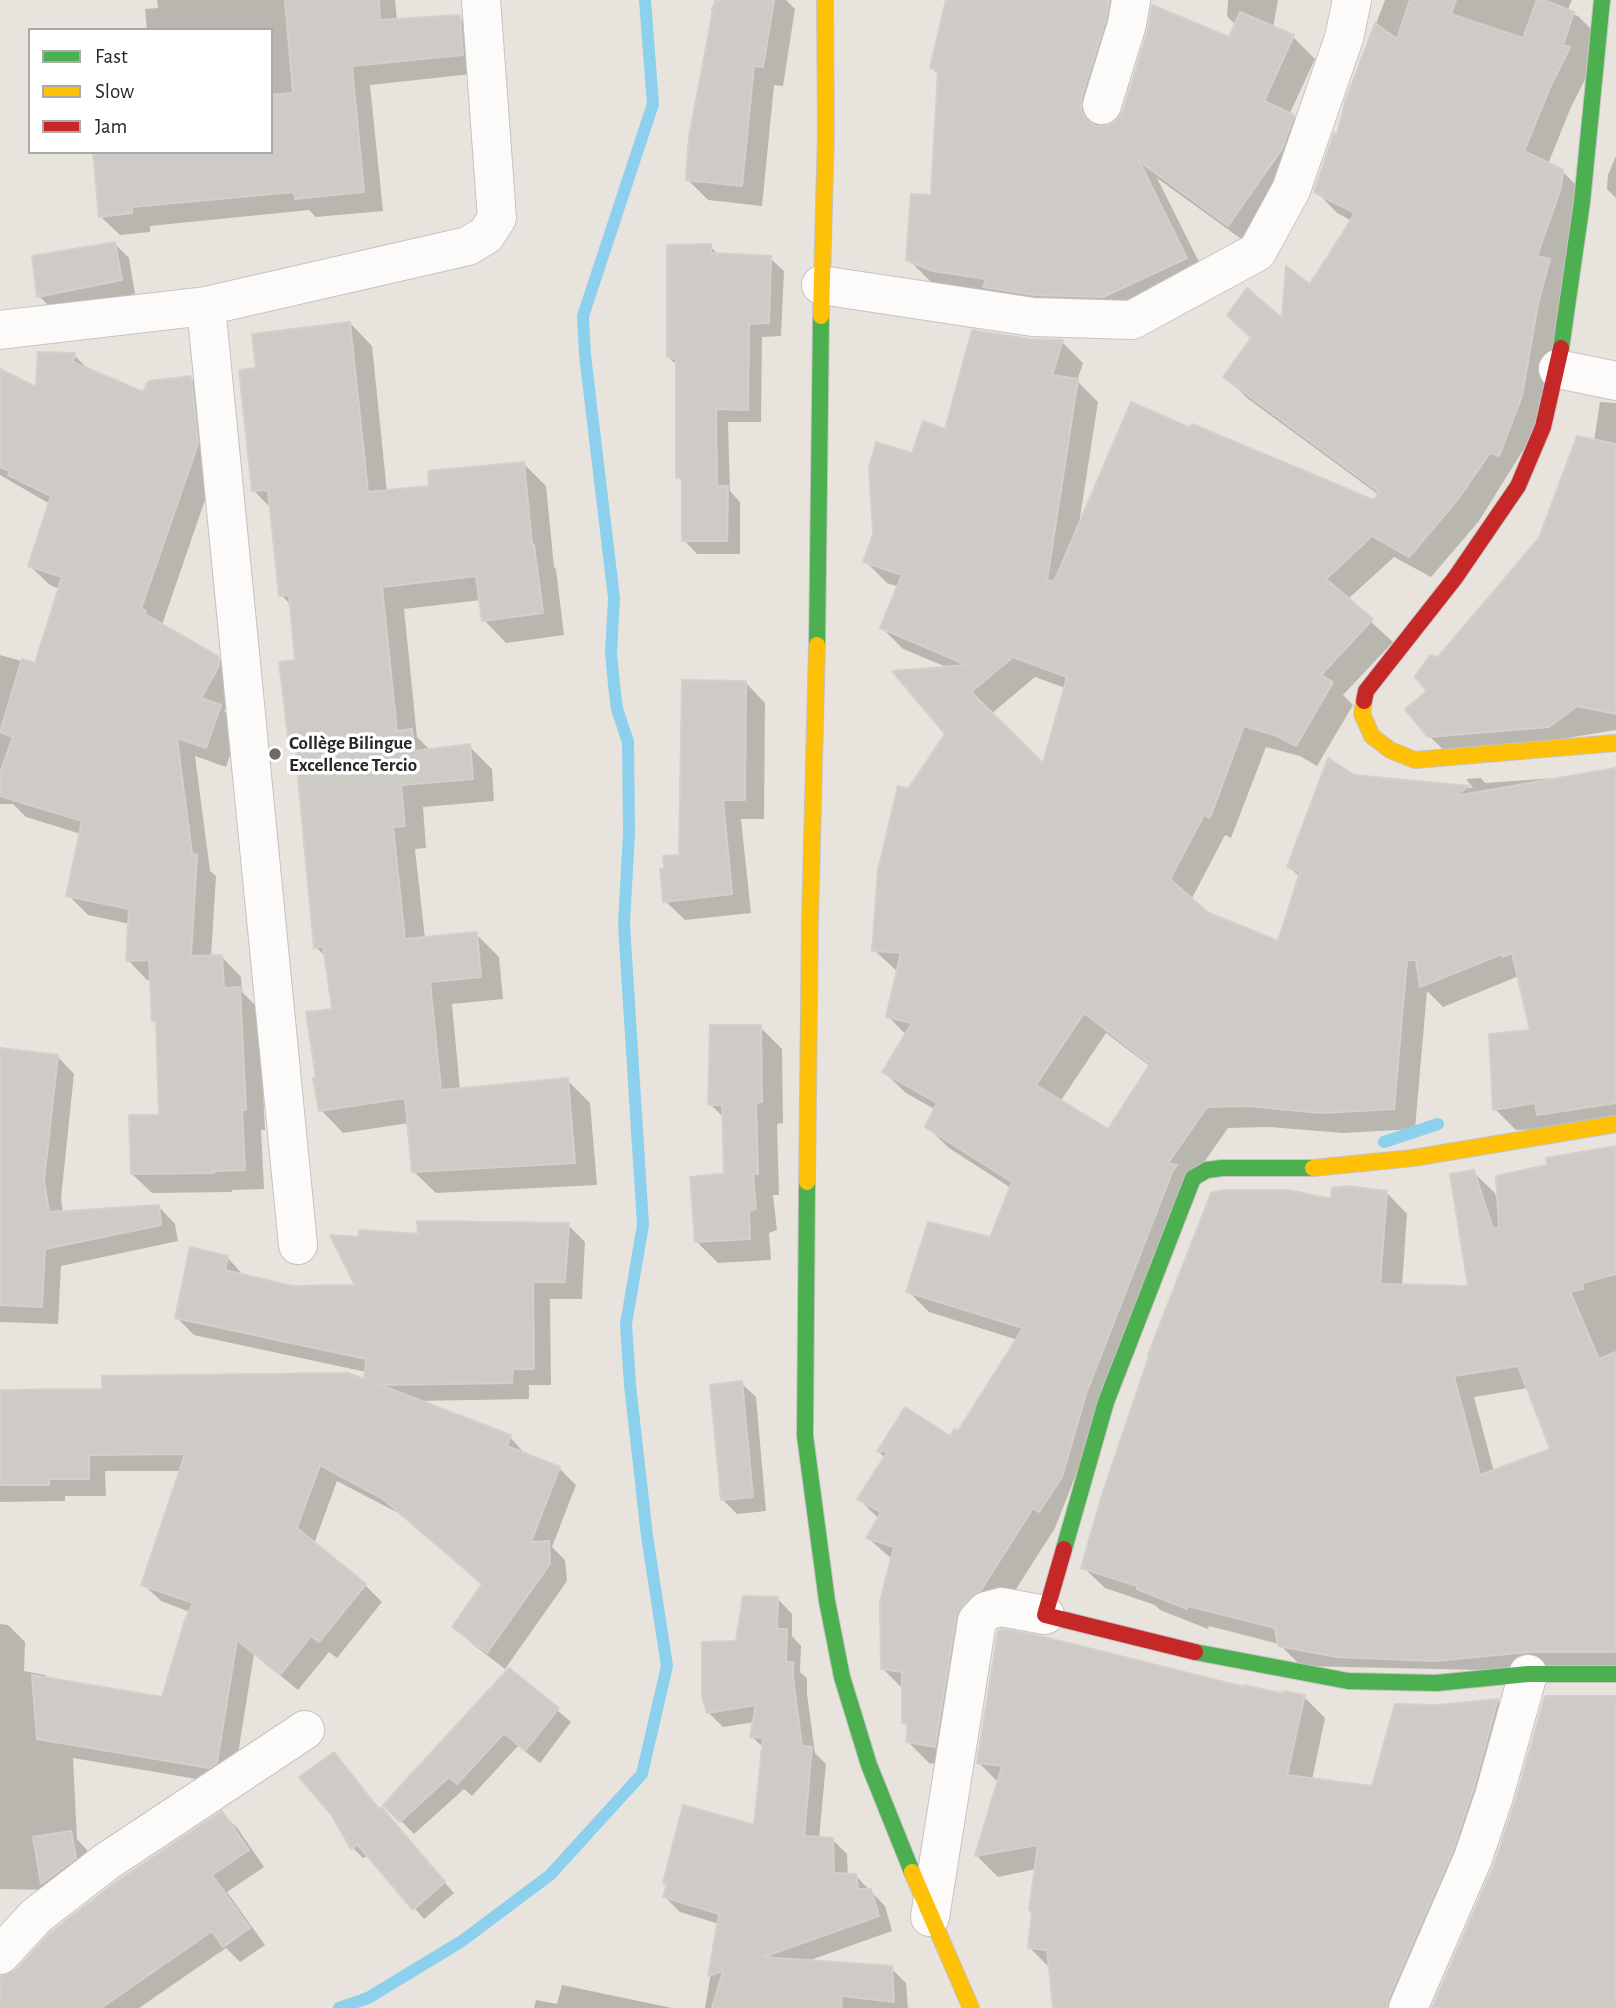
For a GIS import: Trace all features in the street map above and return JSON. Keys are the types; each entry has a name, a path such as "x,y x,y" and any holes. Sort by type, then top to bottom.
{"street":[{"path":"0,330 206,306 468,246 486,235 497,218 481,0"},
{"path":"825,0 826,132 821,285 816,730 810,920 805,1436 827,1601 842,1677 869,1765 930,1917 971,2008"},
{"path":"1102,105 1127,24 1131,0"},
{"path":"821,285 1033,317 1132,320 1258,252 1291,190 1344,38 1352,0"},
{"path":"1602,0 1582,202 1558,369 1543,427 1518,486 1455,578 1366,691 1362,714 1372,736 1390,750 1415,760 1616,743"},
{"path":"206,306 298,1245"},
{"path":"1558,369 1616,381"},
{"path":"1045,1615 1106,1402 1194,1178 1207,1170 1222,1168 1308,1168 1413,1158 1616,1124"},
{"path":"930,1917 977,1621 986,1611 1001,1607 1045,1615 1172,1648 1348,1681 1436,1683 1528,1674 1616,1674"},
{"path":"1408,2008 1473,1858 1494,1796 1528,1674"},
{"path":"0,1955 36,1916 106,1862 305,1730"}],"building":[{"path":"285,0 379,0 380,20 460,15 463,55 352,66 364,192 295,199 294,192 132,207 132,213 99,217 93,154 273,154 273,95 293,93"},
{"path":"715,0 774,0 763,67 754,66 742,186 686,180 689,137"},
{"path":"946,0 1109,0 1106,19 1081,99 1081,111 1086,119 1096,126 1108,126 1116,121 1123,111 1148,30 1152,5 1229,37 1240,12 1294,35 1264,101 1294,115 1282,149 1228,226 1139,161 1187,258 1103,297 1035,295 983,287 986,279 933,271 906,260 911,194 931,195 938,70 930,68"},
{"path":"1410,0 1456,0 1451,14 1523,38 1537,0 1544,0 1574,12 1563,45 1570,47 1524,151 1563,170 1561,188 1537,256 1550,259 1538,304 1522,396 1499,456 1490,453 1458,499 1409,557 1372,536 1326,579 1373,619 1321,675 1333,682 1296,746 1277,736 1244,726 1210,818 1204,815 1170,879 1207,912 1278,941 1300,872 1287,867 1328,758 1354,775 1469,786 1455,796 1616,768 1616,1103 1537,1115 1535,1103 1493,1110 1489,1034 1530,1030 1512,953 1502,957 1502,954 1420,987 1416,960 1407,960 1394,1109 1321,1113 1247,1106 1207,1107 1168,1163 1177,1165 1086,1394 1062,1477 1039,1512 1033,1508 981,1590 970,1596 956,1617 935,1747 906,1742 908,1723 902,1723 902,1672 881,1669 880,1601 894,1547 866,1538 881,1512 857,1499 888,1451 877,1452 905,1407 950,1436 954,1429 958,1431 1023,1328 906,1292 928,1222 990,1237 1012,1182 925,1127 937,1103 882,1072 912,1023 886,1017 901,953 872,951 878,870 898,786 908,789 945,734 892,671 967,665 880,628 902,575 863,562 873,534 869,468 876,442 912,453 923,421 945,429 972,330 1030,339 1063,340 1052,375 1078,379 1047,580 1054,582 1131,402 1190,428 1192,424 1374,500 1379,492 1223,377 1251,338 1227,315 1247,288 1282,318 1286,266 1310,284 1355,213 1321,196 1324,193 1320,195 1314,192 1375,23 1397,39","holes":["1013,657 1067,677 1043,763 971,692","1084,1013 1150,1064 1108,1129 1036,1085"]},
{"path":"115,242 122,280 37,297 32,256"},
{"path":"711,244 711,253 771,256 769,323 749,324 748,410 716,409 717,486 728,486 727,541 682,541 682,478 676,478 676,359 667,357 667,245"},
{"path":"350,322 368,492 429,486 428,471 524,462 532,544 543,613 482,621 476,576 382,587 397,731 412,729 415,751 470,744 473,779 401,785 405,826 393,827 405,939 477,932 481,977 430,982 441,1090 568,1078 575,1163 412,1172 405,1098 319,1111 306,1012 332,1009 323,946 314,948 295,745 289,745 279,662 295,660 289,595 279,596 268,490 252,491 239,370 256,368 252,334"},
{"path":"38,352 75,353 73,362 141,391 141,395 149,381 191,376 198,444 141,609 146,611 145,614 218,656 219,666 201,698 221,705 206,748 177,738 192,854 197,855 191,956 222,955 224,988 240,987 246,1110 242,1110 245,1170 131,1174 129,1115 159,1115 156,1021 152,1021 149,960 126,961 129,909 66,896 82,821 0,796 0,773 13,737 0,732 22,659 35,663 62,577 28,566 51,496 8,475 10,471 0,467 0,369 36,387"},
{"path":"1577,436 1616,444 1616,714 1577,706 1549,727 1428,737 1405,709 1427,691 1415,677 1430,655 1438,657 1539,538"},
{"path":"682,680 746,681 745,800 723,800 732,894 663,902 660,869 664,868 663,856 679,855"},
{"path":"710,1025 761,1025 762,1102 756,1103 758,1174 753,1174 756,1209 749,1211 750,1239 695,1242 690,1177 731,1173 724,1173 722,1105 708,1105"},
{"path":"0,1048 58,1055 44,1180 49,1212 159,1205 161,1225 45,1249 42,1307 0,1305"},
{"path":"1616,1146 1616,1274 1582,1283 1583,1289 1570,1292 1599,1359 1616,1352 1616,1652 1528,1652 1435,1661 1337,1657 1278,1646 1275,1628 1188,1606 1187,1609 1137,1589 1137,1586 1081,1568 1148,1355 1211,1193 1223,1190 1289,1190 1331,1199 1332,1188 1347,1186 1387,1191 1380,1284 1468,1286 1450,1174 1474,1170 1493,1229 1499,1228 1496,1176 1547,1165 1546,1158","holes":["1518,1366 1550,1449 1480,1475 1454,1376"]},
{"path":"417,1221 569,1223 565,1282 533,1282 534,1369 513,1369 512,1383 380,1385 511,1435 507,1446 560,1467 531,1542 549,1541 550,1564 487,1653 452,1627 482,1584 383,1499 320,1465 297,1528 366,1584 319,1642 311,1636 280,1675 237,1640 217,1762 209,1768 37,1739 32,1675 162,1697 185,1620 193,1603 141,1585 185,1454 89,1455 89,1479 49,1479 49,1485 0,1485 0,1390 102,1389 102,1376 348,1373 364,1379 366,1359 175,1318 190,1247 228,1256 225,1270 292,1286 355,1285 330,1235 359,1237 359,1230 418,1234"},
{"path":"742,1381 753,1497 721,1500 710,1385"},
{"path":"743,1596 778,1597 777,1629 787,1629 786,1662 793,1662 802,1746 812,1747 804,1836 833,1838 834,1873 856,1874 858,1889 871,1889 879,1916 763,1957 892,1966 894,2002 842,1996 841,2008 712,2008 723,1971 708,1976 719,1914 663,1897 667,1884 663,1883 683,1805 754,1825 763,1738 750,1737 756,1705 707,1713 702,1697 702,1642 736,1641"},
{"path":"1002,1629 1244,1687 1305,1695 1287,1775 1372,1786 1395,1704 1438,1705 1498,1699 1453,1850 1388,1999 1387,2008 1053,2008 1047,1950 1028,1948 1032,1911 1029,1910 1038,1845 975,1856 1002,1766 977,1763 998,1631"},
{"path":"509,1668 559,1708 525,1751 504,1733 457,1784 449,1777 400,1822 383,1805"},
{"path":"1545,1696 1616,1696 1616,2008 1432,2008 1494,1865"},
{"path":"334,1752 379,1809 381,1807 445,1882 413,1910 358,1845 351,1849 331,1814 299,1777"},
{"path":"222,1811 249,1850 212,1875 250,1928 223,1947 212,1931 101,2008 0,2008 0,1977 16,1970 51,1932 119,1880"},
{"path":"71,1831 76,1858 41,1884 33,1837"}],"waterway":[{"path":"339,2008 368,1998 462,1941 550,1875 642,1774 667,1666 647,1536 626,1324 643,1225 624,924 629,833 628,742 617,709 614,685 611,653 614,598 585,355 583,316 653,104 645,0"},
{"path":"1384,1142 1438,1124"}],"traffic: fast":[{"path":"1561,348 1582,202 1602,0"},
{"path":"817,645 821,316"},
{"path":"1064,1549 1106,1402 1193,1178 1207,1170 1222,1168 1313,1168"},
{"path":"807,1182 805,1436 827,1601 842,1677 869,1765 912,1872"},
{"path":"1195,1652 1348,1681 1436,1683 1528,1674 1616,1674"}],"traffic: slow":[{"path":"821,316 826,132 825,0"},
{"path":"807,1182 817,645"},
{"path":"1364,701 1362,714 1372,736 1390,750 1415,760 1616,743"},
{"path":"1313,1168 1413,1158 1616,1124"},
{"path":"912,1872 971,2008"}],"traffic: jam":[{"path":"1364,701 1366,691 1455,578 1518,486 1543,427 1561,348"},
{"path":"1064,1549 1045,1615 1195,1652"}],"place":[{"name":"Collège Bilingue Excellence Tercio","path":"275,754"}]}
